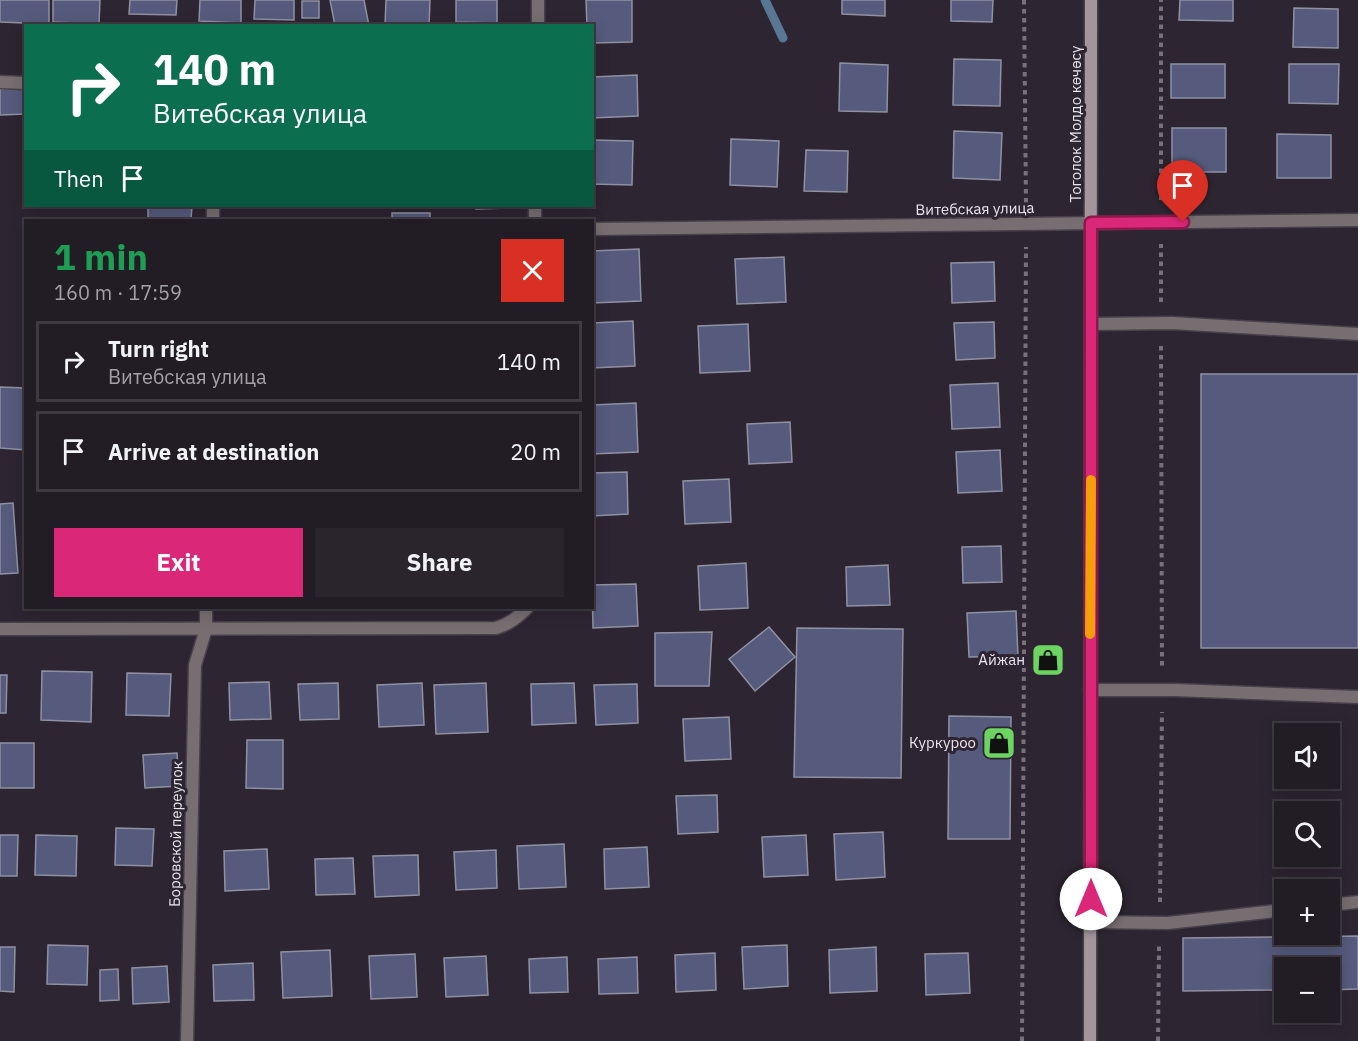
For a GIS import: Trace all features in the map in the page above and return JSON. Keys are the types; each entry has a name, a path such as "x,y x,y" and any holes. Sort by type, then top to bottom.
{"main road":[{"name":"Тоголок Молдо көчөсү","path":"1090,1041 1091,0"}],"street":[{"path":"538,0 538,24"},
{"path":"0,82 24,83"},
{"name":"Витебская улица","path":"594,229 1358,220"},
{"path":"1091,324 1161,323 1358,334"},
{"name":"Боровской переулок","path":"187,1041 195,665 206,629 206,609"},
{"path":"0,629 496,628 508,624 526,609"},
{"path":"1090,690 1358,697"},
{"path":"1340,904 1358,902"},
{"path":"1091,922 1159,923 1274,911"}],"path":[{"path":"1022,1041 1027,224 1024,0"},
{"path":"1158,1041 1163,494 1161,0"}],"building":[{"path":"0,0 49,0 49,24 24,24 24,41 23,41 24,23 0,22"},
{"path":"53,0 100,0 99,24 53,22"},
{"path":"130,0 177,0 176,15 129,14"},
{"path":"200,0 241,0 241,23 199,21"},
{"path":"255,0 294,0 294,20 254,19"},
{"path":"330,0 364,0 369,24 335,24"},
{"path":"386,0 430,0 429,24 385,24"},
{"path":"456,0 497,0 497,23 456,22"},
{"path":"586,0 632,0 632,42 594,43 594,24 587,24"},
{"path":"842,0 885,0 885,16 842,14"},
{"path":"951,0 993,0 992,22 951,21"},
{"path":"1180,0 1233,0 1233,21 1179,20"},
{"path":"302,1 319,1 319,18 302,18"},
{"path":"1294,8 1338,9 1338,48 1293,47"},
{"path":"954,59 1001,60 1000,106 953,105"},
{"path":"840,63 888,65 887,112 839,111"},
{"path":"1171,64 1225,64 1225,98 1171,98"},
{"path":"1289,64 1339,64 1338,104 1289,103"},
{"path":"637,75 638,116 594,118 594,77"},
{"path":"24,88 24,114 0,115 0,89"},
{"path":"1172,128 1226,128 1226,172 1172,172"},
{"path":"954,131 1002,133 1000,180 953,178"},
{"path":"1277,134 1331,135 1331,178 1277,178"},
{"path":"731,139 779,141 777,187 730,185"},
{"path":"594,140 633,141 632,185 594,184"},
{"path":"806,150 848,151 847,192 804,191"},
{"path":"148,207 192,207 191,219 148,219"},
{"path":"476,207 509,207 509,208 476,209"},
{"path":"392,213 430,213 430,219 392,219"},
{"path":"639,249 641,301 594,303 594,251"},
{"path":"784,257 786,302 737,304 735,259"},
{"path":"994,262 995,301 952,303 951,263"},
{"path":"633,321 635,366 594,368 594,323"},
{"path":"994,322 995,358 956,360 954,323"},
{"path":"748,324 750,371 700,373 698,326"},
{"path":"1201,374 1358,374 1358,648 1201,648"},
{"path":"998,383 1000,427 952,429 950,385"},
{"path":"0,387 24,388 24,450 0,448"},
{"path":"636,403 638,452 594,454 594,405"},
{"path":"790,422 792,462 749,464 747,424"},
{"path":"1000,450 1002,491 958,493 956,452"},
{"path":"627,472 628,514 594,516 594,473"},
{"path":"729,479 731,522 685,524 683,481"},
{"path":"13,503 18,573 0,574 0,504"},
{"path":"1001,546 1002,582 963,583 962,547"},
{"path":"746,563 748,608 700,610 698,566"},
{"path":"888,565 890,605 847,606 846,567"},
{"path":"636,584 638,626 593,628 594,585"},
{"path":"1016,611 1018,656 969,657 967,613"},
{"path":"769,627 795,657 755,691 729,659"},
{"path":"797,628 903,629 901,778 794,777"},
{"path":"712,632 709,686 655,686 655,633"},
{"path":"42,671 92,672 91,722 41,720"},
{"path":"127,673 171,674 169,716 126,715"},
{"path":"0,675 7,675 6,713 0,713"},
{"path":"269,682 271,719 230,720 229,683"},
{"path":"338,683 339,719 300,720 298,684"},
{"path":"422,683 424,725 379,727 377,685"},
{"path":"486,683 488,732 436,734 434,685"},
{"path":"574,683 576,723 532,725 531,684"},
{"path":"637,684 638,723 596,725 594,685"},
{"path":"949,716 1011,717 1010,839 948,839"},
{"path":"729,717 731,759 685,761 683,719"},
{"path":"247,740 283,740 283,789 246,788"},
{"path":"0,743 34,743 34,788 0,788"},
{"path":"177,753 179,786 145,788 143,755"},
{"path":"717,795 718,832 678,834 676,796"},
{"path":"116,828 154,829 152,866 115,865"},
{"path":"883,832 885,877 836,880 834,834"},
{"path":"0,835 18,835 17,876 0,876"},
{"path":"36,835 77,836 76,876 35,875"},
{"path":"806,835 808,875 764,877 762,837"},
{"path":"564,844 566,887 519,889 517,846"},
{"path":"647,847 649,887 605,889 604,849"},
{"path":"267,849 269,889 225,891 224,851"},
{"path":"496,850 497,888 456,890 454,852"},
{"path":"418,855 419,895 375,897 373,856"},
{"path":"353,858 355,894 316,895 315,859"},
{"path":"1340,936 1358,936 1358,989 1340,990 1340,957 1274,957 1274,990 1183,991 1183,938 1274,937 1274,945 1340,945"},
{"path":"48,945 88,946 87,985 47,984"},
{"path":"787,945 788,986 744,989 742,947"},
{"path":"0,947 15,947 14,992 0,991"},
{"path":"876,947 877,991 830,993 829,950"},
{"path":"330,950 332,996 283,998 281,952"},
{"path":"715,953 716,990 676,992 675,955"},
{"path":"968,953 970,993 926,995 925,954"},
{"path":"415,954 417,997 371,999 369,956"},
{"path":"486,956 488,995 446,997 444,958"},
{"path":"567,957 568,992 530,993 529,959"},
{"path":"637,957 638,993 599,994 598,959"},
{"path":"253,963 254,1000 214,1001 213,965"},
{"path":"167,966 169,1002 133,1004 132,968"},
{"path":"118,969 119,1000 100,1001 100,970"}],"waterway":[{"path":"765,0 783,38"}],"slow traffic":[{"path":"1090,634 1091,480"}],"place":[{"name":"Айжан","path":"1048,660"},
{"name":"Куркуроо","path":"999,743"}],"route":[{"path":"1091,899 1091,223 1183,222"}]}
